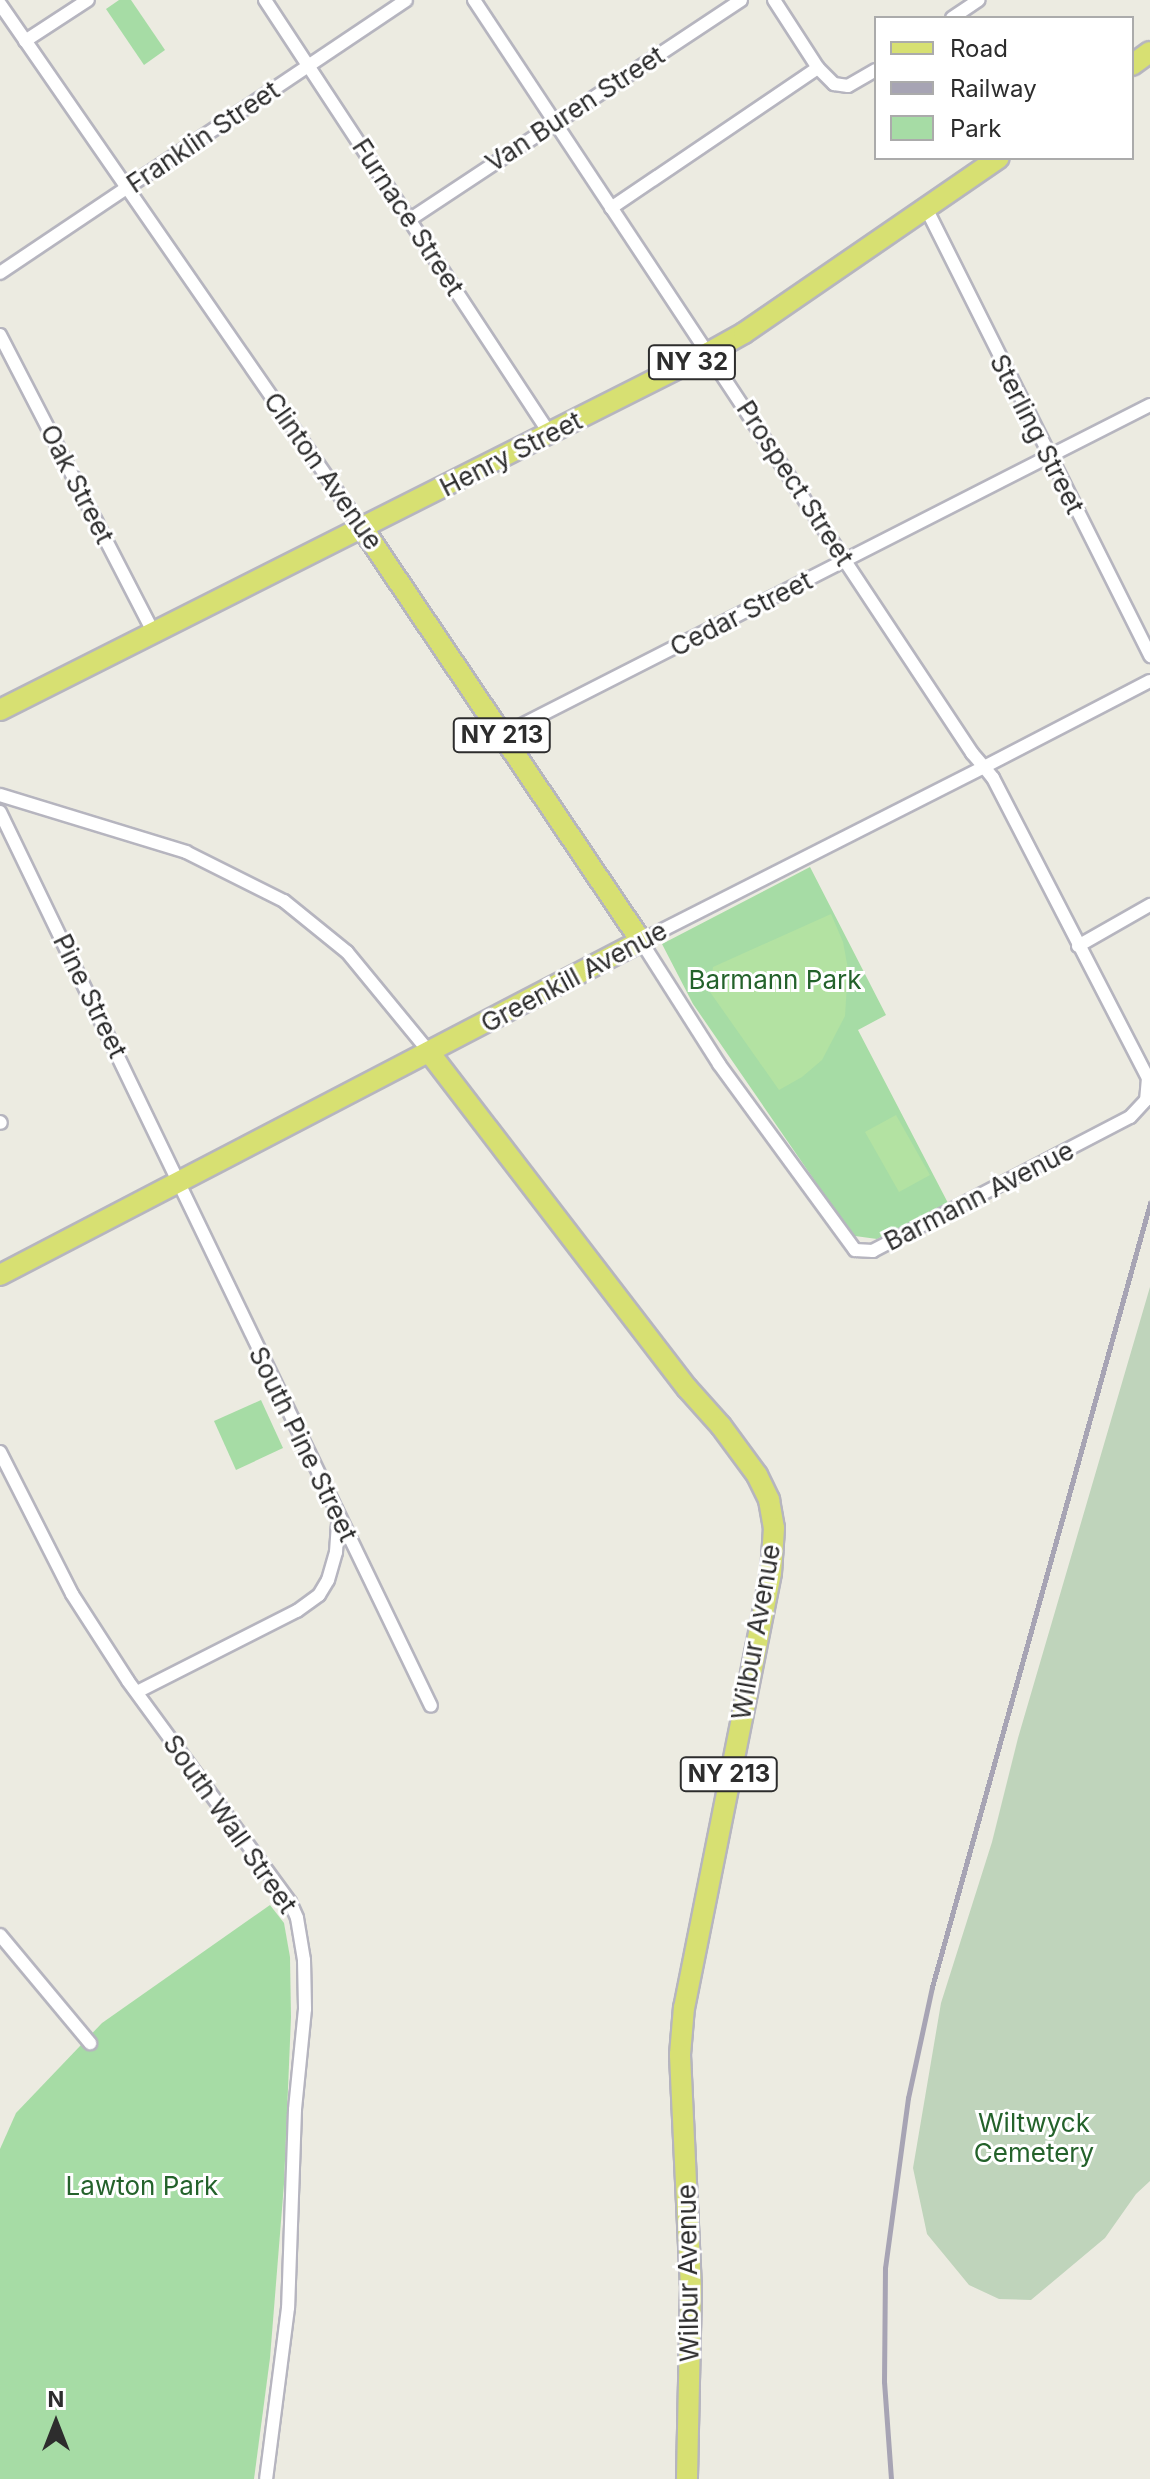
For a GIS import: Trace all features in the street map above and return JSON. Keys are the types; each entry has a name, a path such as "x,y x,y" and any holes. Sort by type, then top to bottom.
{"main road":[{"name":"Henry Street","path":"0,710 710,352 927,210 996,160"},
{"name":"Clinton Avenue","path":"363,529 641,941"},
{"name":"Greenkill Avenue","path":"0,1275 641,941"},
{"name":"Wilbur Avenue","path":"429,1052 757,1475 769,1500 774,1528 771,1573 684,2007 680,2055 691,2286 687,2479"}],"street":[{"path":"25,41 88,0"},
{"name":"Furnace Street","path":"265,0 550,434"},
{"name":"Franklin Street","path":"0,273 406,0"},
{"name":"Prospect Street","path":"474,0 1004,797 1078,946"},
{"name":"Van Buren Street","path":"409,220 741,0"},
{"path":"774,0 818,68 834,84 848,86 874,71"},
{"path":"955,16 979,0"},
{"name":"Clinton Avenue","path":"0,4 363,529"},
{"path":"611,208 818,68"},
{"name":"Sterling Street","path":"927,210 1150,656"},
{"name":"Oak Street","path":"0,335 154,633"},
{"name":"Cedar Street","path":"502,735 1150,405"},
{"name":"Greenkill Avenue","path":"641,941 1150,681"},
{"path":"0,795 186,852 284,901 347,952 429,1052"},
{"name":"Pine Street","path":"0,812 177,1181"},
{"path":"1078,946 1150,905"},
{"name":"Barmann Avenue","path":"641,941 728,1076 832,1223 855,1250 860,1251 873,1251 1097,1136 1130,1117 1146,1100 1149,1083 1078,946"},
{"name":"South Pine Street","path":"177,1181 431,1706"},
{"name":"South Wall Street","path":"0,1452 72,1594 137,1692 290,1902 297,1918 304,1960 305,2009 295,2110 288,2308 266,2479"},
{"path":"137,1692 297,1611 319,1595 328,1580 336,1552 338,1517"},
{"path":"0,1935 90,2043"}],"green space":[{"path":"119,0 131,0 165,50 144,65 106,9"},
{"name":"Barmann Park","path":"810,867 886,1015 858,1030 948,1203 877,1239 855,1236 848,1229 693,1004 662,944"},
{"path":"831,914 843,942 848,969 845,1016 822,1060 802,1077 779,1090 710,992 713,967"},
{"path":"896,1115 930,1175 899,1192 865,1132"},
{"name":"Wiltwyck Cemetery","path":"1150,1287 1150,2181 1136,2194 1105,2238 1031,2300 999,2299 969,2285 927,2234 913,2168 941,2003 992,1842 1018,1738"},
{"path":"261,1400 283,1448 236,1470 214,1421"},
{"name":"Lawton Park","path":"270,1905 284,1923 290,1957 291,2017 284,2184 270,2358 254,2479 0,2479 0,2149 16,2113 102,2023"}],"railway":[{"path":"891,2479 884,2382 885,2268 908,2098 932,1987 1150,1203"}]}
